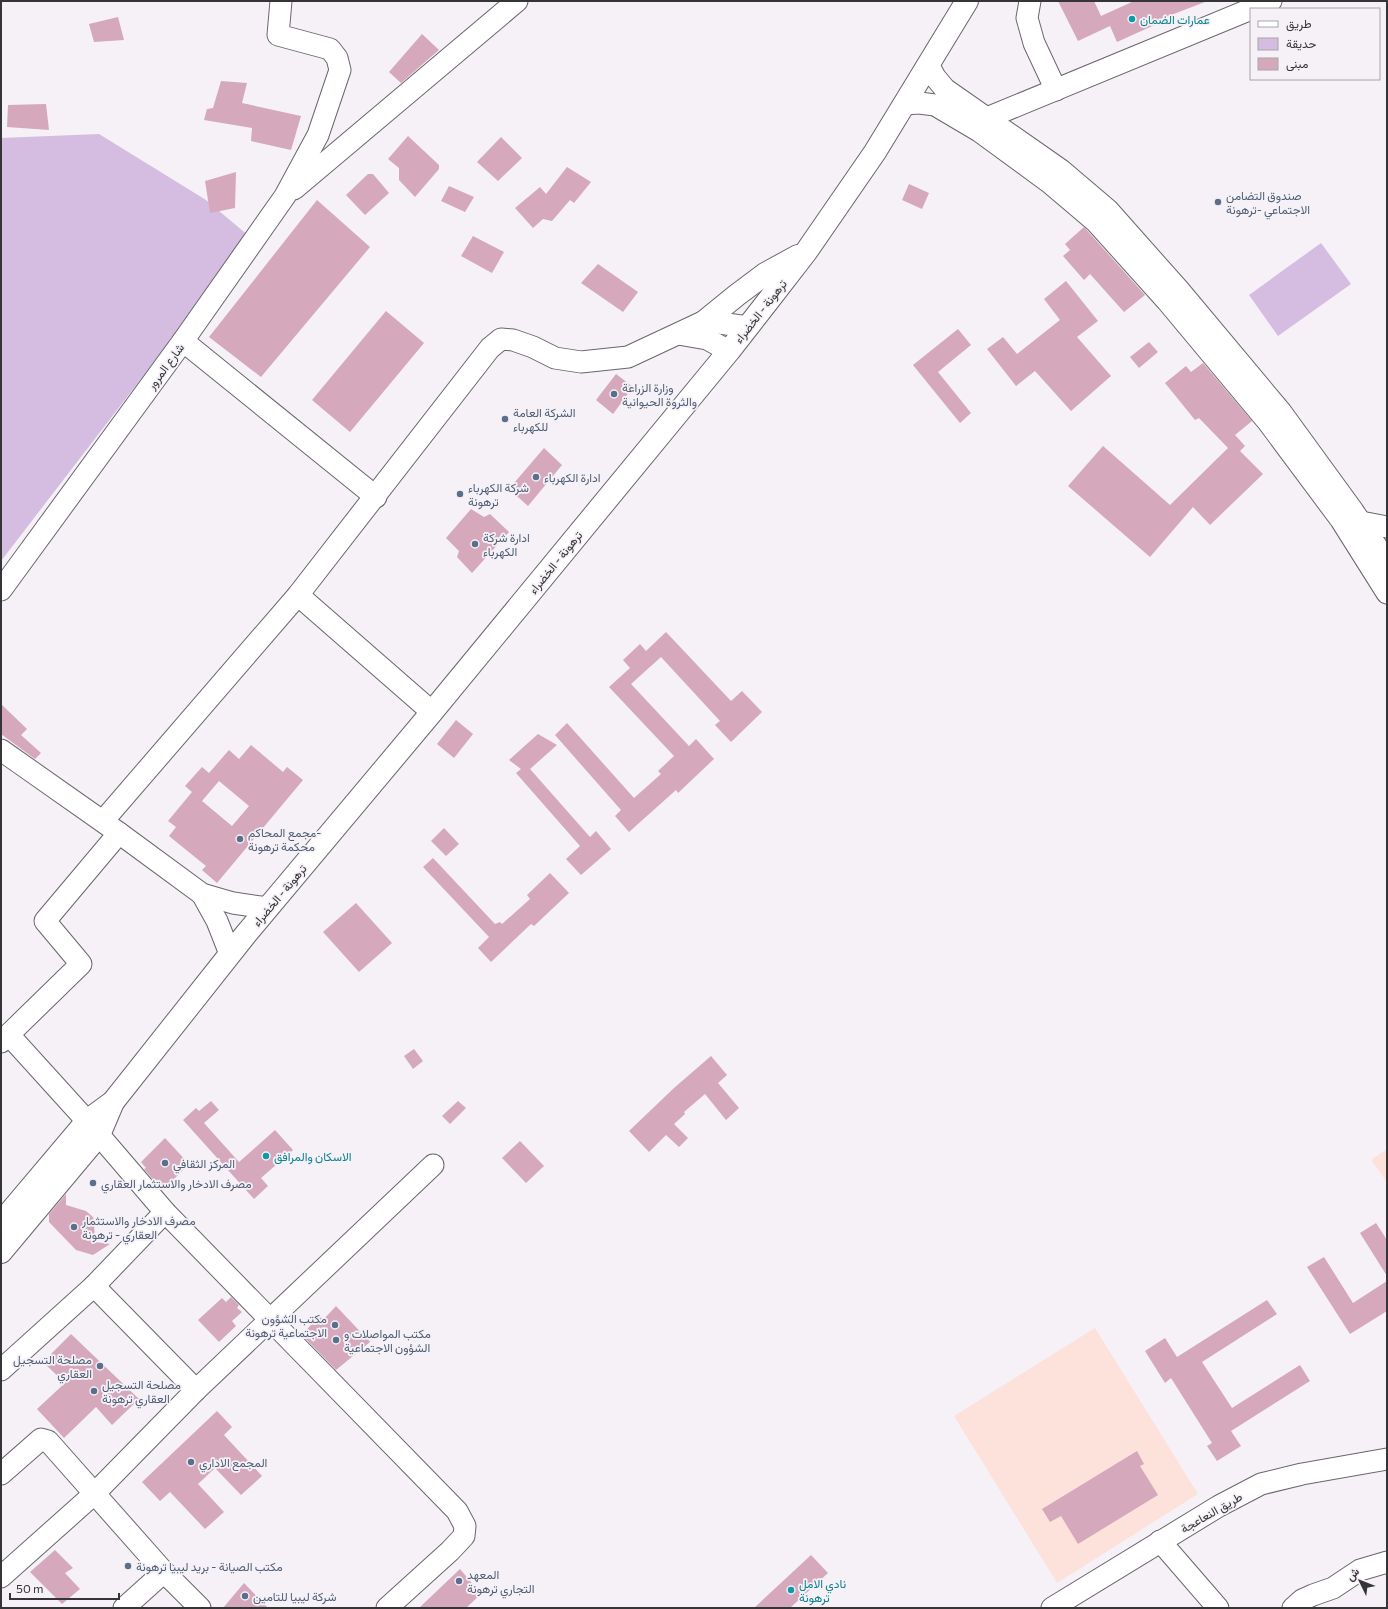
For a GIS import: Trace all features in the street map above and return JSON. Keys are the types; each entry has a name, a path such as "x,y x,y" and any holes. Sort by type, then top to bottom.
{"highway":[{"name":"ترهونة - الخضراء","path":"93,1128 230,954 432,712 748,327 806,252 875,152 929,66 967,1"},
{"path":"705,321 736,295 766,274 806,252"},
{"path":"1,1223 93,1128"},
{"path":"1,1252 93,1128"}],"street":[{"name":"شارع المرور","path":"1,590 183,341 285,196 318,135 340,70 337,58 330,49 278,34 281,1"},
{"path":"285,196 516,1"},
{"path":"1030,1 1027,18 1034,43 1056,90"},
{"path":"1254,8 1272,1"},
{"path":"983,125 1056,90 1250,10"},
{"path":"929,66 935,77 945,89 983,125"},
{"path":"904,104 920,103 935,105 983,125 1061,170 1108,210 1179,290 1268,422 1341,520 1387,593"},
{"path":"387,1608 450,1551 464,1536 466,1526 457,1511 165,1212 93,1128 5,1038 81,964 45,921 111,827 376,497 490,348 501,339 513,340 533,347 555,358 580,362 628,357 705,321 748,327"},
{"path":"678,334 707,339 729,351"},
{"path":"183,341 376,497"},
{"path":"1220,352 1281,412 1361,522 1387,562"},
{"path":"1361,522 1387,527"},
{"path":"298,595 432,712"},
{"path":"3,755 111,827 202,894 233,902 268,908"},
{"path":"202,894 217,921 230,954"},
{"path":"1,1577 94,1494 196,1390 433,1165"},
{"path":"1,1370 94,1286 165,1212"},
{"path":"94,1286 196,1390"},
{"path":"1,1474 41,1439 48,1442 164,1572 200,1608"},
{"name":"طريق النعاعجة","path":"1064,1605 1160,1541 1219,1506 1261,1484 1302,1474 1387,1459"},
{"path":"1160,1541 1218,1608"},
{"path":"1293,1608 1307,1598 1333,1588 1360,1570 1387,1562"},
{"path":"124,1608 164,1572"}],"shaded area":[{"path":"1387,1149 1387,1182 1371,1160"},
{"path":"1095,1328 1198,1494 1057,1583 954,1416"}],"green space":[{"path":"99,134 206,200 250,237 1,561 1,138"},
{"path":"1321,243 1351,284 1278,336 1249,295"}],"building":[{"path":"1058,1 1094,1 1101,16 1134,1 1205,2 1158,20 1159,23 1117,42 1110,26 1078,41"},
{"path":"118,17 124,40 94,42 89,24"},
{"path":"422,34 439,50 401,83 389,72"},
{"path":"221,81 247,83 242,103 301,116 291,150 251,141 252,128 204,120 207,109 213,108"},
{"path":"46,104 49,130 7,127 8,105"},
{"path":"408,136 439,165 439,169 415,197 399,180 399,168 388,159"},
{"path":"501,137 522,158 498,181 477,162"},
{"path":"567,167 591,182 574,203 570,200 552,221 543,219 533,228 515,208 540,187 546,194"},
{"path":"236,172 235,208 210,213 205,181"},
{"path":"368,174 373,174 389,193 365,215 346,195"},
{"path":"909,184 929,193 922,209 902,200"},
{"path":"449,186 474,197 465,212 441,201"},
{"path":"317,200 370,247 261,377 209,337"},
{"path":"1084,227 1145,295 1124,312 1090,274 1084,280 1063,256 1070,250 1065,244"},
{"path":"473,236 504,252 492,273 461,256"},
{"path":"598,264 638,292 623,312 581,283"},
{"path":"1066,281 1098,321 1077,337 1111,376 1071,411 1035,371 1016,386 987,349 1003,337 1017,354 1060,320 1044,299"},
{"path":"386,311 424,343 350,432 312,400"},
{"path":"958,329 971,345 938,372 971,413 960,423 913,365"},
{"path":"1149,342 1158,352 1139,368 1130,357"},
{"path":"1203,363 1252,421 1235,435 1245,446 1240,451 1263,474 1210,525 1193,507 1150,557 1068,486 1103,446 1170,505 1228,448 1199,418 1195,420 1165,383 1186,366 1191,372"},
{"name":"وزارة الزراعة والثروة الحيوانية","path":"616,374 633,387 613,414 596,400"},
{"name":"ادارة الكهرباء","path":"544,448 562,465 528,506 509,489"},
{"name":"ادارة شركة الكهرباء","path":"471,509 484,517 490,514 509,532 472,573 457,557 459,551 446,538"},
{"path":"666,632 731,701 742,691 762,712 731,742 715,725 720,721 661,657 631,684 689,746 696,739 714,759 678,793 676,790 629,832 615,816 621,810 555,735 567,723 634,798 661,774 658,771 674,756 609,687 630,668 623,660 640,644 646,651"},
{"path":"1,704 27,729 21,735 41,753 35,759 1,734"},
{"path":"456,720 473,734 454,758 437,744"},
{"path":"538,734 557,745 530,769 590,837 596,831 611,849 581,875 566,859 580,846 516,773 521,769 509,760"},
{"path":"251,745 283,772 287,767 303,780 217,883 202,870 206,866 169,836 176,827 168,821 192,792 185,786 202,767 209,773 229,750 239,759","holes":["219,781 249,806 232,826 202,801"]},
{"path":"444,828 459,844 446,856 431,841"},
{"path":"433,858 495,924 500,922 502,924 530,899 527,895 550,873 569,893 534,926 531,924 491,962 478,948 489,937 423,867"},
{"path":"356,903 392,943 359,972 323,932"},
{"path":"414,1049 423,1061 413,1069 404,1056"},
{"path":"711,1056 727,1075 718,1083 739,1108 726,1120 705,1094 684,1112 685,1114 674,1124 688,1138 679,1147 666,1135 649,1152 629,1131 674,1088"},
{"name":"الاسكان والمرافق","path":"211,1101 219,1110 204,1123 239,1162 275,1130 293,1150 261,1178 268,1186 254,1199 183,1120 196,1108 199,1111"},
{"path":"458,1101 466,1108 450,1124 442,1116"},
{"name":"المركز الثقافي","path":"165,1138 189,1164 163,1190 144,1169 146,1168 141,1162"},
{"path":"520,1141 544,1166 526,1183 502,1158"},
{"name":"مصرف الادخار والاستثمار العقاري - ترهونة","path":"66,1194 66,1205 86,1211 93,1217 95,1242 110,1244 93,1255 76,1250 49,1222 49,1214"},
{"path":"1376,1223 1387,1240 1387,1276 1360,1233"},
{"path":"1324,1257 1353,1303 1387,1281 1387,1311 1350,1334 1307,1267"},
{"path":"231,1297 239,1305 237,1308 242,1312 232,1321 236,1326 219,1342 198,1320 222,1298 226,1302"},
{"path":"1267,1300 1277,1314 1202,1362 1232,1408 1300,1365 1310,1381 1231,1431 1241,1446 1217,1461 1207,1446 1212,1443 1171,1378 1165,1383 1145,1351 1165,1338 1177,1357"},
{"name":"مكتب المواصلات و الشؤون الاجتماعية","path":"336,1306 370,1342 336,1370 304,1337 309,1331 307,1329 319,1317 324,1319"},
{"name":"مصلحة التسجيل العقاري ترهونة","path":"71,1334 139,1399 112,1425 96,1407 64,1438 37,1409 65,1383 43,1362"},
{"path":"217,1411 232,1427 224,1435 262,1476 241,1495 215,1468 198,1484 224,1512 205,1529 170,1492 160,1501 142,1482"},
{"path":"1137,1451 1144,1464 1140,1466 1158,1495 1078,1544 1061,1516 1050,1522 1042,1509"},
{"path":"55,1550 73,1568 65,1573 80,1589 62,1604 30,1572"},
{"name":"نادي الامل ترهونة","path":"811,1555 828,1573 790,1608 754,1608"},
{"name":"المعهد التجاري ترهونة","path":"460,1569 481,1594 466,1608 419,1608"},
{"name":"شركة ليبيا للتامين","path":"244,1583 268,1608 223,1608"}],"place":[{"name":"عمارات الضمان","path":"1132,19"},
{"name":"صندوق التضامن الاجتماعي -ترهونة","path":"1218,202"},
{"name":"وزارة الزراعة والثروة الحيوانية","path":"614,394"},
{"name":"الشركة العامة للكهرباء","path":"505,419"},
{"name":"ادارة الكهرباء","path":"536,477"},
{"name":"شركة الكهرباء ترهونة","path":"460,494"},
{"name":"ادارة شركة الكهرباء","path":"475,544"},
{"name":"مجمع المحاكم- محكمة ترهونة","path":"240,839"},
{"name":"الاسكان والمرافق","path":"266,1156"},
{"name":"المركز الثقافي","path":"165,1163"},
{"name":"مصرف الادخار والاستثمار العقاري","path":"93,1183"},
{"name":"مصرف الادخار والاستثمار العقاري - ترهونة","path":"74,1227"},
{"name":"مكتب الشؤون الاجتماعية ترهونة","path":"335,1325"},
{"name":"مكتب المواصلات و الشؤون الاجتماعية","path":"336,1340"},
{"name":"مصلحة التسجيل العقاري","path":"100,1366"},
{"name":"مصلحة التسجيل العقاري ترهونة","path":"94,1391"},
{"name":"المجمع الاداري","path":"191,1462"},
{"name":"مكتب الصيانة - بريد ليبيا ترهونة","path":"128,1566"},
{"name":"المعهد التجاري ترهونة","path":"459,1581"},
{"name":"نادي الامل ترهونة","path":"791,1590"},
{"name":"شركة ليبيا للتامين","path":"245,1596"}]}
